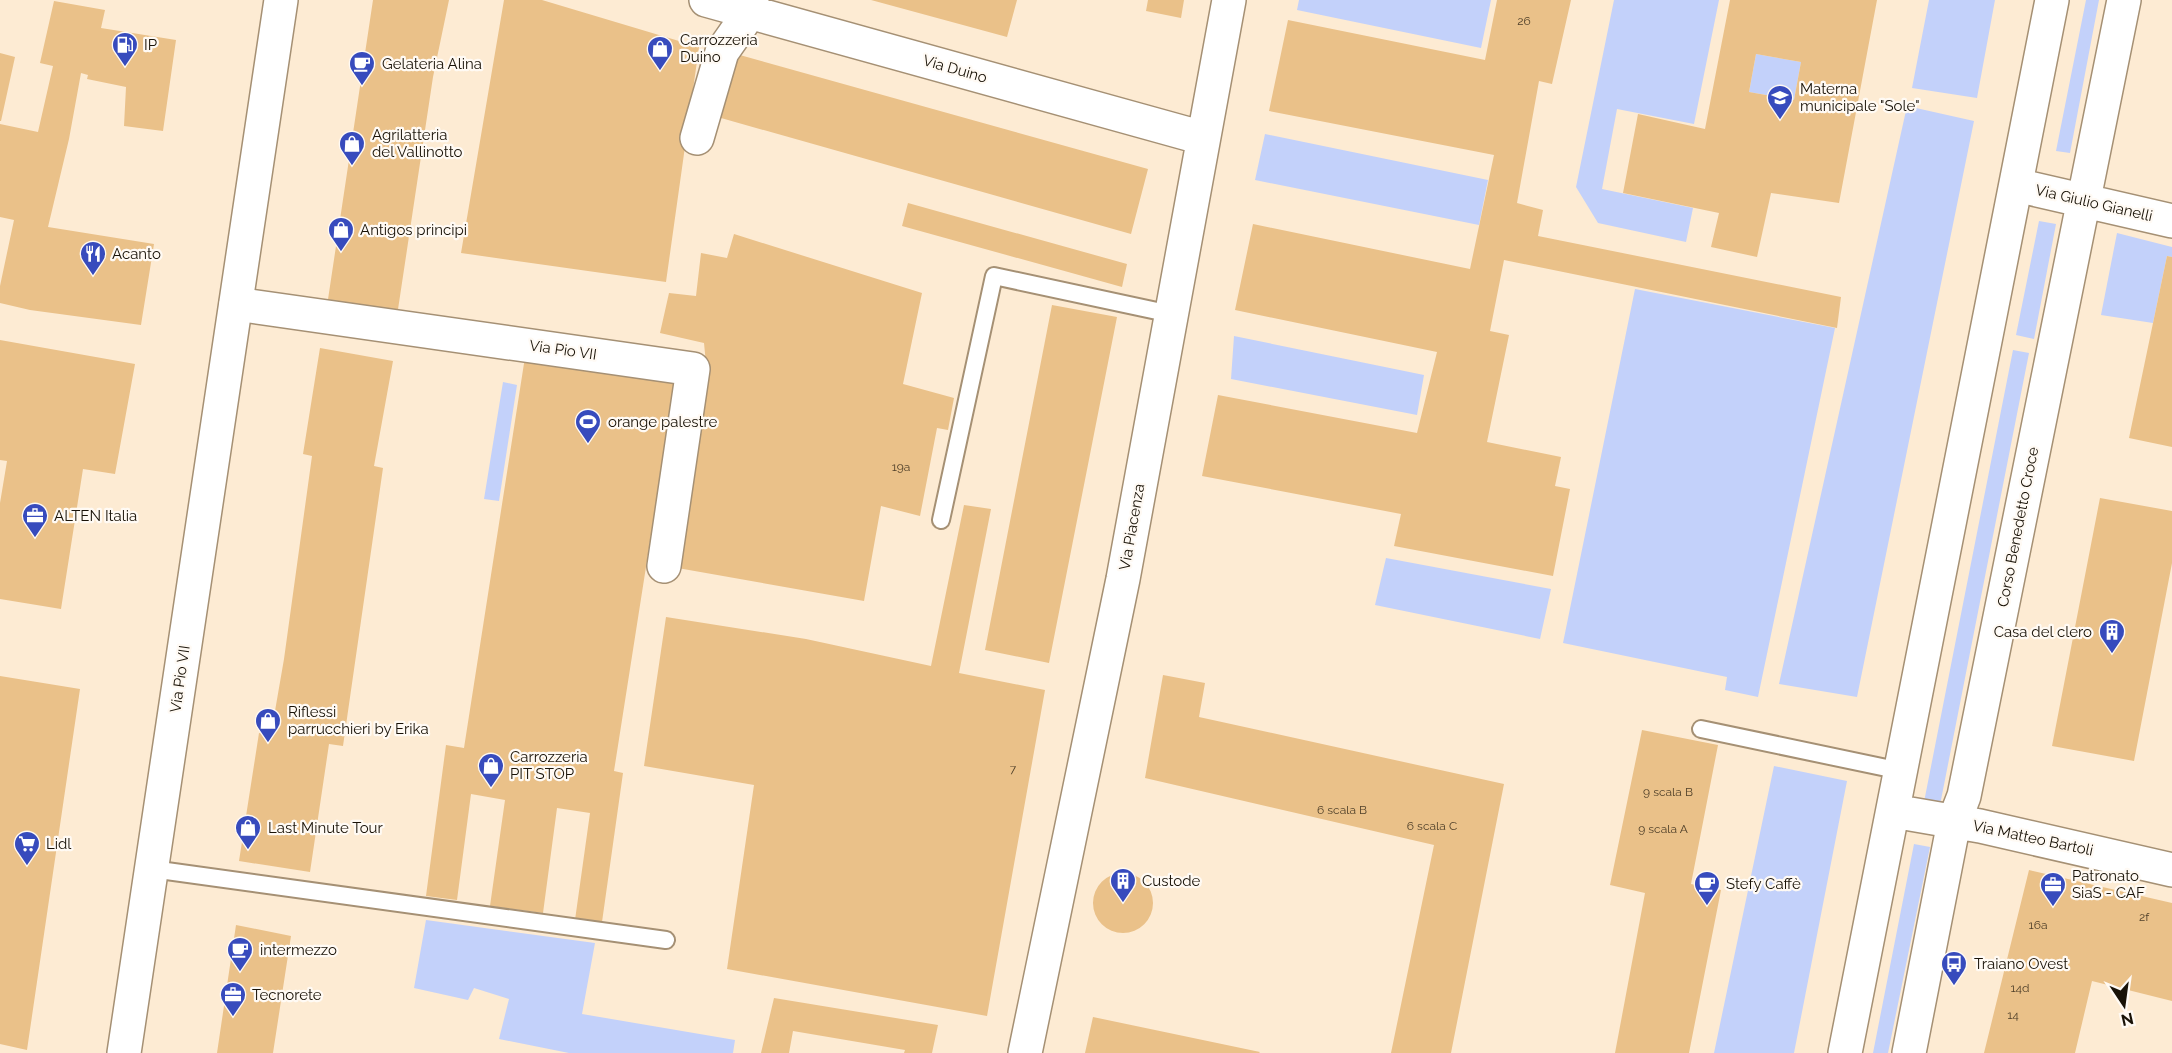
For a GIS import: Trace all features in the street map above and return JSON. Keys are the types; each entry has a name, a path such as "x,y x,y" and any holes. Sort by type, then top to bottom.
{"street":[{"name":"Via Pio VII","path":"124,1053 281,0"},
{"name":"Via Duino","path":"706,0 751,6 1203,138"},
{"name":"Via Piacenza","path":"1025,1053 1123,579 1229,0"},
{"path":"1845,1053 2052,0"},
{"name":"Corso Benedetto Croce","path":"1909,1053 1954,822 1966,787 2124,0"},
{"path":"696,138 722,52 751,6"},
{"name":"Via Giulio Gianelli","path":"2016,185 2172,221"},
{"name":"Via Pio VII","path":"236,304 693,369 664,566"},
{"name":"Via Matteo Bartoli","path":"1893,811 1980,826 2172,870"}],"lane":[{"path":"941,520 994,276 1171,315"},
{"path":"1701,729 1901,771"},
{"path":"152,869 666,940"}],"shaded area":[{"path":"1299,0 1491,0 1481,48 1297,10"},
{"path":"1614,0 1719,0 1694,124 1617,109 1602,189 1693,208 1686,242 1598,223 1576,187"},
{"path":"1929,0 1995,0 1977,98 1912,88"},
{"path":"2086,0 2099,0 2070,153 2056,151"},
{"path":"1756,54 1801,62 1794,100 1749,92"},
{"path":"1907,106 1974,121 1857,697 1779,684"},
{"path":"1265,134 1488,180 1479,225 1255,180"},
{"path":"2039,221 2056,224 2034,339 2016,335"},
{"path":"2117,233 2172,247 2172,257 2167,256 2153,323 2101,315"},
{"path":"1635,289 1835,328 1758,697 1725,690 1727,677 1563,643"},
{"path":"1234,336 1424,375 1417,415 1231,379"},
{"path":"2013,350 2029,353 1940,805 1924,802"},
{"path":"503,382 517,385 499,501 484,499"},
{"path":"1386,558 1551,589 1540,639 1375,605"},
{"path":"1774,766 1847,781 1794,1053 1714,1053"},
{"path":"1914,844 1930,847 1888,1053 1873,1053"},
{"path":"426,920 595,943 582,1014 735,1040 733,1053 569,1053 499,1039 509,999 474,988 468,1000 414,988"}],"building":[{"path":"373,0 449,0 433,77 397,316 327,306"},
{"path":"504,0 542,0 699,47 666,282 461,253"},
{"path":"871,0 1017,0 1007,37"},
{"path":"1148,0 1184,0 1181,18 1146,11"},
{"path":"1497,0 1571,0 1552,84 1539,81 1517,203 1543,210 1538,236 1841,297 1837,328 1504,260 1490,331 1509,335 1487,442 1561,457 1555,486 1570,489 1553,576 1394,546 1401,514 1202,476 1218,395 1417,433 1437,352 1235,310 1253,224 1470,269 1494,155 1269,111 1288,20 1485,60"},
{"name":"Materna municipale \"Sole\"","path":"1730,0 1877,0 1839,203 1771,193 1757,257 1711,247 1719,213 1623,193 1638,114 1705,129","holes":["1756,54 1801,62 1794,100 1749,92"]},
{"path":"54,1 105,10 101,28 176,40 163,131 124,126 126,87 87,79 88,75 81,73 69,139 48,227 154,244 141,325 30,310 0,303 0,286 14,220 0,217 0,124 38,132 53,66 40,63"},
{"path":"729,52 1148,169 1131,234 714,116"},
{"path":"0,53 15,57 1,121 0,121"},
{"path":"908,203 1127,264 1122,287 902,226"},
{"path":"734,234 922,293 903,384 954,398 948,430 937,428 920,516 881,506 864,601 672,567 707,374 704,343 660,333 669,293 696,296 701,253 727,258"},
{"path":"2167,256 2172,257 2172,447 2129,438"},
{"path":"1052,305 1117,317 1049,663 985,650"},
{"path":"0,340 135,364 115,474 83,469 61,609 0,599 0,503 7,461 0,460"},
{"path":"320,348 393,361 374,466 383,468 343,746 329,744 310,872 239,861 259,733 271,734 284,659 312,456 303,454"},
{"path":"525,357 678,379 614,771 623,773 602,922 575,920 590,813 557,808 543,913 490,906 505,800 471,794 457,900 426,896 446,745 464,748"},
{"name":"Casa del clero","path":"2100,498 2172,511 2172,563 2134,761 2052,746"},
{"path":"964,505 991,509 959,673 1045,690 987,1016 727,969 754,785 644,766 666,617 806,639 931,666"},
{"path":"1163,675 1205,683 1199,717 1504,784 1451,1053 1391,1053 1434,845 1145,778"},
{"name":"Lidl","path":"0,676 80,689 27,1050 0,1044"},
{"path":"1642,730 1718,745 1691,884 1721,890 1689,1053 1615,1053 1645,893 1610,885"},
{"path":"2029,870 2172,903 2172,1001 2092,981 2075,1053 1984,1053"},
{"name":"Custode","path":"1123,873 1135,875 1148,886 1153,903 1151,915 1140,928 1123,933 1111,931 1098,920 1093,903 1095,891 1106,878"},
{"path":"236,925 291,936 273,1053 217,1053"},
{"path":"774,998 938,1025 932,1053 904,1053 905,1050 793,1031 789,1053 761,1053"},
{"path":"1093,1017 1260,1052 1085,1053"}],"place":[{"name":"IP","path":"125,68"},
{"name":"Carrozzeria Duino","path":"660,72"},
{"name":"Gelateria Alina","path":"362,87"},
{"name":"Materna municipale \"Sole\"","path":"1780,121"},
{"name":"Agrilatteria del Vallinotto","path":"352,167"},
{"name":"Antigos principi","path":"341,253"},
{"name":"Acanto","path":"93,277"},
{"name":"orange palestre","path":"588,445"},
{"name":"ALTEN Italia","path":"35,539"},
{"name":"Casa del clero","path":"2112,655"},
{"name":"Riflessi parrucchieri by Erika","path":"268,744"},
{"name":"Carrozzeria PIT STOP","path":"491,789"},
{"name":"Last Minute Tour","path":"248,851"},
{"name":"Lidl","path":"27,867"},
{"name":"Custode","path":"1123,904"},
{"name":"Stefy Caffè","path":"1707,907"},
{"name":"Patronato SiaS - CAF","path":"2053,908"},
{"name":"intermezzo","path":"240,973"},
{"name":"Traiano Ovest","path":"1954,987"},
{"name":"Tecnorete","path":"233,1018"}]}
